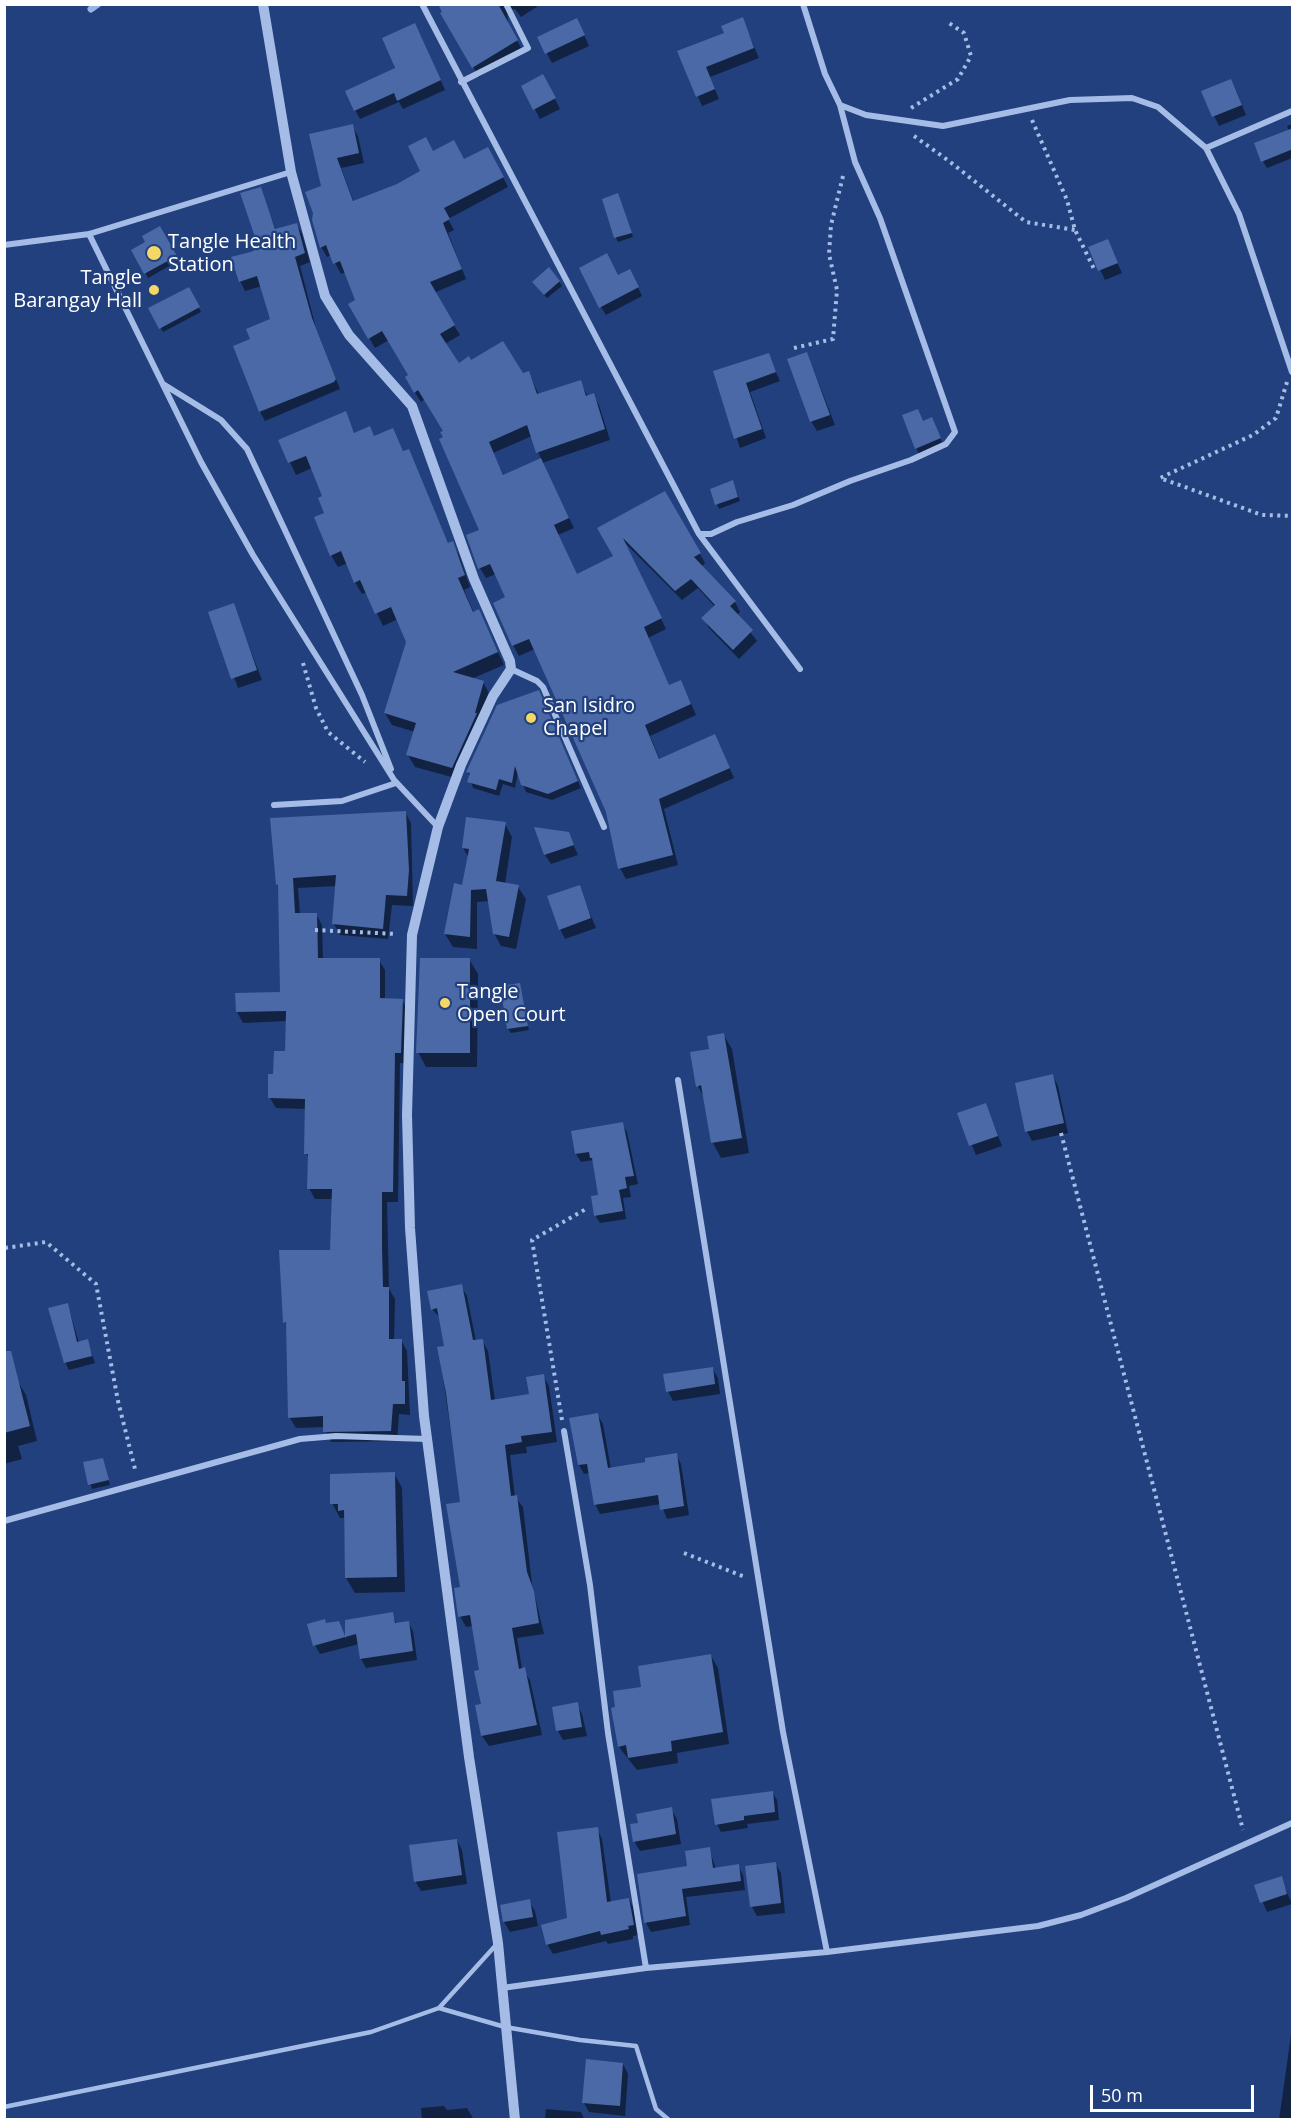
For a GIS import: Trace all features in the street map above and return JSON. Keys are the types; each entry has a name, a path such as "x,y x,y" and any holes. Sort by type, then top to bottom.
{"street":[{"path":"263,4 291,172 325,296 349,335 412,406 474,579 507,651 511,669 493,696 460,765 438,827 412,935 407,1115 410,1228 427,1439 468,1745 498,1943 515,2120"},
{"path":"422,4 699,534 800,669"},
{"path":"461,82 528,48 506,4"},
{"path":"699,534 711,534 736,522 793,505 850,481 911,460 946,444 955,432 880,218 848,141 840,105 825,74 803,4"},
{"path":"840,105 866,115 890,120 943,126 1070,100 1132,98 1158,107 1206,148 1239,214 1293,372"},
{"path":"1206,148 1293,111"},
{"path":"4,245 89,234 291,172"},
{"path":"89,234 161,383 253,555 396,783 438,827"},
{"path":"161,383 221,420 247,449 362,695 396,783"},
{"path":"511,669 537,681 543,687 604,826"},
{"path":"274,805 342,801 396,783"},
{"path":"678,1080 783,1731 827,1952"},
{"path":"564,1431 590,1585 608,1733 646,1968"},
{"path":"4,1521 138,1482 300,1439 336,1436 427,1439"},
{"path":"502,1988 646,1968 827,1952 1038,1926 1081,1915 1247,1845 1293,1823"}],"lane":[{"path":"4,2107 371,2032 439,2008 498,1943"},
{"path":"439,2008 505,2027 580,2040 636,2046 656,2109 669,2120"}],"path":[{"path":"949,23 964,33 971,56 958,79 890,120 949,161 1026,222 1075,230"},
{"path":"1028,110 1067,200 1075,230 1095,271"},
{"path":"794,348 833,339 837,290 829,254 831,225 845,169 848,141"},
{"path":"1286,347 1287,385 1276,418 1253,435 1160,478 1262,515 1293,516"},
{"path":"300,653 316,708 328,732 368,763"},
{"path":"315,930 412,935"},
{"path":"1061,1133 1247,1845"},
{"path":"564,1431 532,1240 586,1209"},
{"path":"5,1248 46,1242 96,1284 118,1401 138,1482"},
{"path":"684,1553 760,1583"}],"building":[{"path":"438,4 498,4 518,40 472,68 440,13 442,12"},
{"path":"743,17 754,48 706,67 715,89 696,97 677,51 724,33 721,26"},
{"path":"577,18 585,35 545,54 537,37"},
{"path":"415,23 441,80 397,101 394,93 354,111 345,91 395,68 382,38"},
{"path":"543,74 556,98 533,110 521,86"},
{"path":"1231,79 1242,105 1212,117 1201,91"},
{"path":"353,124 359,153 337,158 353,201 397,184 420,171 408,146 426,137 433,151 454,140 464,159 488,147 504,177 444,208 450,219 443,223 462,269 430,282 455,325 440,334 459,363 469,356 471,360 503,341 523,373 529,371 537,394 581,380 586,396 594,393 605,429 536,453 527,425 489,442 503,475 541,458 569,518 554,525 577,574 613,556 597,528 665,491 701,553 694,557 736,601 730,606 753,630 733,650 701,618 715,605 691,579 675,591 623,538 662,618 644,627 669,685 681,680 691,704 645,725 659,759 715,734 730,768 659,799 673,855 618,869 606,812 529,639 512,646 493,603 505,597 490,564 478,569 466,535 479,530 439,439 443,437 440,432 443,431 418,390 414,393 405,377 408,375 382,331 368,339 348,304 355,300 340,261 333,264 326,245 320,248 312,220 313,213 305,192 321,186 309,134"},
{"path":"1293,128 1293,149 1261,162 1254,143"},
{"path":"261,187 275,229 297,223 305,253 295,257 312,318 336,379 334,382 259,412 233,346 250,339 246,329 270,319 257,276 239,282 231,257 254,251 251,238 255,237 240,193"},
{"path":"618,193 632,233 614,238 602,199"},
{"name":"Tangle Health Station","path":"160,226 177,256 144,274 131,250 145,242 142,236"},
{"path":"1108,239 1118,263 1098,271 1088,247"},
{"path":"607,253 618,275 630,269 639,287 599,308 579,268"},
{"path":"549,267 560,281 544,295 532,282"},
{"path":"189,287 200,307 159,329 148,308"},
{"path":"807,352 830,415 810,422 787,359"},
{"path":"769,353 776,372 746,383 762,429 734,439 713,371"},
{"path":"918,409 923,421 932,417 941,438 915,449 902,415"},
{"path":"346,411 354,433 370,426 374,436 393,428 403,451 409,449 448,543 453,541 465,575 458,578 473,612 479,609 498,652 453,672 484,681 475,713 477,713 452,768 406,755 416,723 384,713 406,642 391,607 375,614 360,580 354,583 341,551 330,556 314,517 324,513 318,498 322,496 306,456 288,463 278,440"},
{"path":"733,480 738,497 715,505 710,489"},
{"path":"234,603 257,670 231,679 208,612"},
{"path":"539,690 578,781 548,794 521,785 515,766 512,783 499,779 496,790 467,782 470,773 466,772 497,705"},
{"path":"406,811 409,870 407,896 386,895 383,929 332,924 336,875 293,878 295,913 317,913 318,958 380,958 380,998 403,999 401,1053 395,1053 393,1192 382,1192 382,1247 383,1287 389,1287 389,1339 402,1339 402,1381 405,1381 405,1404 393,1404 391,1431 323,1432 323,1416 288,1418 286,1322 283,1323 279,1250 330,1250 332,1189 307,1189 308,1154 304,1154 305,1099 268,1098 268,1074 273,1074 274,1051 285,1051 286,1011 236,1012 235,993 280,992 278,884 276,885 270,818"},
{"path":"466,817 506,822 496,881 519,885 509,937 493,934 486,889 471,890 470,937 444,934 454,883 462,885 469,849 462,848"},
{"path":"534,827 569,832 574,845 544,855"},
{"path":"580,885 591,918 559,930 547,896"},
{"name":"Tangle Open Court","path":"420,958 470,958 470,1053 416,1053"},
{"path":"520,983 528,1026 507,1029 500,986"},
{"path":"724,1033 742,1138 711,1143 701,1085 696,1087 690,1052 709,1049 707,1036"},
{"path":"1053,1074 1064,1123 1025,1132 1015,1083"},
{"path":"986,1103 998,1136 969,1146 957,1113"},
{"path":"623,1122 634,1176 625,1177 627,1188 619,1190 623,1211 594,1216 591,1196 598,1195 592,1158 589,1152 575,1154 571,1131"},
{"path":"462,1284 473,1340 483,1339 491,1400 529,1394 526,1377 544,1374 552,1432 521,1436 522,1442 505,1445 511,1496 517,1495 527,1572 534,1591 539,1623 512,1628 519,1669 525,1667 537,1725 481,1736 475,1705 481,1704 474,1671 479,1670 470,1615 458,1617 454,1588 460,1587 446,1504 460,1502 446,1393 437,1347 444,1346 437,1308 431,1310 427,1291"},
{"path":"68,1303 77,1342 88,1339 92,1356 64,1363 48,1308"},
{"path":"4,1351 11,1351 30,1426 4,1433"},
{"path":"713,1367 715,1384 666,1392 663,1374"},
{"path":"598,1413 608,1468 645,1462 645,1458 677,1453 684,1506 660,1510 658,1495 594,1505 587,1464 578,1465 569,1418"},
{"path":"103,1458 109,1480 88,1485 83,1462"},
{"path":"395,1472 397,1577 345,1578 344,1510 338,1511 338,1504 330,1504 330,1474"},
{"path":"393,1612 395,1623 409,1621 413,1651 360,1659 356,1634 313,1646 307,1624 325,1619 326,1623 339,1621 345,1636 345,1620"},
{"path":"711,1654 723,1732 671,1741 672,1751 628,1758 626,1745 618,1747 611,1708 615,1707 613,1691 641,1687 638,1666"},
{"path":"578,1702 582,1727 556,1731 552,1707"},
{"path":"773,1791 775,1812 744,1816 744,1820 715,1825 711,1799"},
{"path":"672,1807 676,1834 633,1842 630,1824 638,1823 636,1814"},
{"path":"598,1827 607,1902 629,1898 634,1925 628,1926 629,1929 601,1935 600,1931 546,1945 541,1925 567,1918 557,1832"},
{"path":"457,1839 462,1875 414,1882 409,1845"},
{"path":"710,1847 713,1868 739,1864 741,1881 682,1889 686,1916 644,1923 637,1874 687,1866 685,1851"},
{"path":"776,1862 781,1903 750,1907 745,1866"},
{"path":"1282,1876 1287,1894 1260,1903 1254,1885"},
{"path":"530,1899 533,1917 503,1922 500,1905"},
{"path":"586,2059 623,2063 620,2106 582,2103"}],"waterway":[{"path":"91,9 98,4"}],"place":[{"name":"Tangle Health Station","path":"154,253"},
{"name":"Tangle Barangay Hall","path":"154,290"},
{"name":"San Isidro Chapel","path":"531,718"},
{"name":"Tangle Open Court","path":"445,1003"}]}
